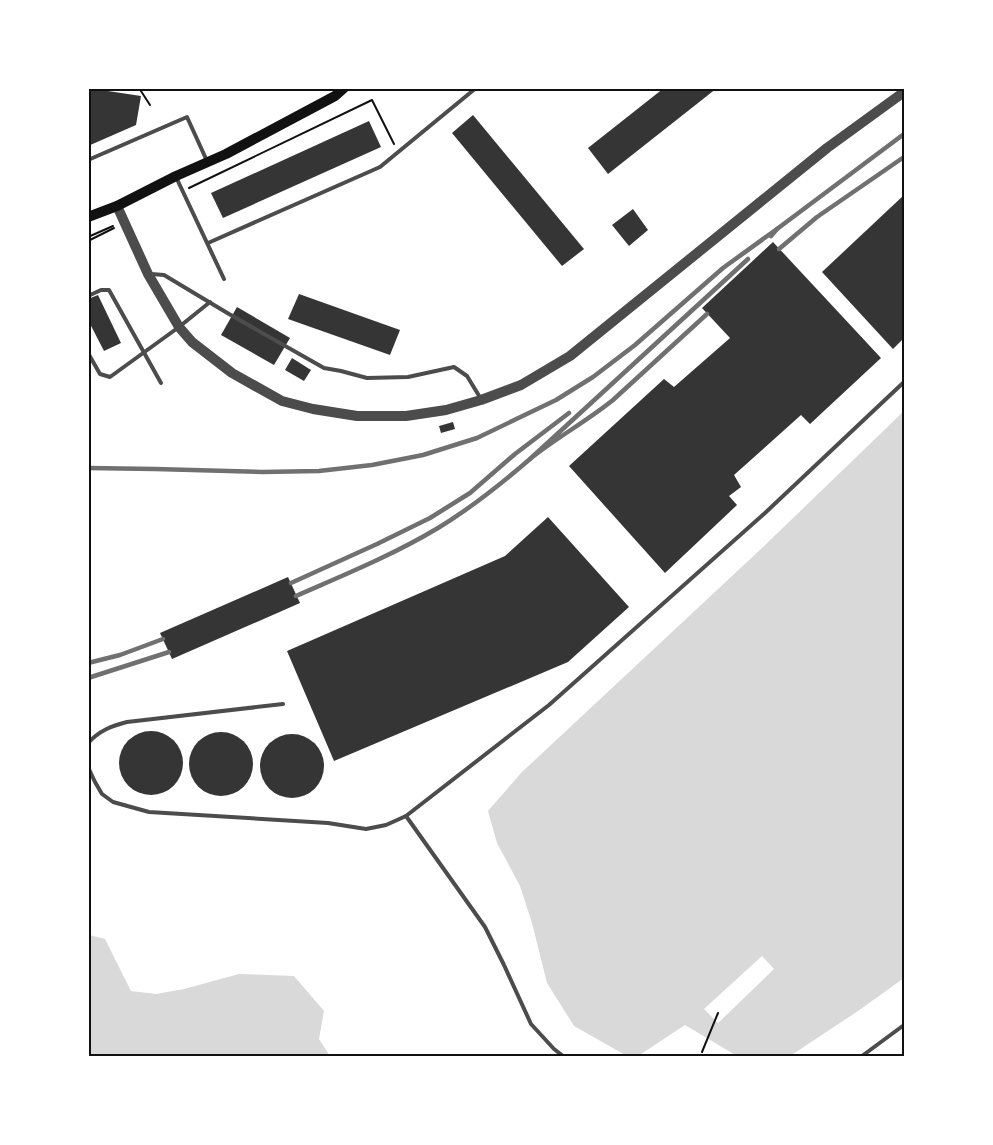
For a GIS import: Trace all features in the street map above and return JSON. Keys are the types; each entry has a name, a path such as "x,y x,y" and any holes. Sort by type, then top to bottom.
{"main road":[{"path":"88,218 226,154 335,96 344,88"}],"street":[{"path":"117,206 148,274 179,327 199,348 232,373 282,401 313,409 357,416 406,416 446,410 481,400 521,385 570,356 828,148 904,92"}],"lane":[{"path":"208,243 380,167 476,88"},
{"path":"88,160 187,117 208,161"},
{"path":"176,176 224,279"},
{"path":"148,274 164,275 324,368 367,378 408,377 454,367 467,376 481,400"},
{"path":"88,296 101,290 109,290 161,383"},
{"path":"88,353 100,374 110,377 210,302"},
{"path":"88,767 102,794 113,802 149,812 328,823 366,829 386,825 406,816 549,705 765,513 904,382"},
{"path":"88,743 108,727 127,722 284,704"},
{"path":"406,816 485,927 531,1023 563,1056"},
{"path":"862,1056 904,1025"}],"path":[{"path":"139,88 150,105"},
{"path":"182,191 372,100 398,152"},
{"path":"88,239 124,221"},
{"path":"702,1052 718,1013"}],"shaded area":[{"path":"904,411 904,978 790,1056 737,1056 685,1025 638,1056 627,1056 574,1026 547,983 520,886 497,843 488,811 522,772 762,548"},
{"path":"89,935 105,939 131,991 156,994 239,974 294,976 324,1011 319,1039 330,1056 89,1056"}],"pier":[{"path":"762,956 774,969 718,1023 704,1009"}],"building":[{"path":"88,88 141,96 136,125 88,146"},
{"path":"664,88 717,88 608,174 588,148"},
{"path":"473,115 584,249 562,266 452,133"},
{"path":"369,121 381,147 223,218 211,193"},
{"path":"904,195 904,338 893,349 822,272"},
{"path":"633,209 648,230 629,246 612,225"},
{"path":"773,242 881,358 810,424 801,415 734,475 741,487 729,496 737,505 665,573 569,466 664,379 674,387 730,338 702,308"},
{"path":"299,294 400,330 390,355 288,319"},
{"path":"98,295 121,343 104,351 88,320 88,299"},
{"path":"237,307 290,338 274,365 221,335"},
{"path":"292,358 311,370 304,381 285,370"},
{"path":"453,422 455,429 441,433 439,426"},
{"path":"548,517 629,607 568,662 334,761 287,651 505,556"},
{"path":"288,577 300,603 172,659 160,633"},
{"path":"151,731 163,733 174,740 181,751 183,763 181,775 174,786 163,793 151,795 139,793 128,786 121,775 119,763 121,751 128,740 139,733"},
{"path":"221,732 233,734 244,741 251,752 253,764 251,776 244,787 233,794 221,796 209,794 198,787 191,776 189,764 191,752 198,741 209,734"},
{"path":"292,734 304,736 315,743 322,754 324,766 322,778 315,789 304,796 292,798 280,796 269,789 262,778 260,766 262,754 269,743 280,736"}],"railway":[{"path":"771,236 777,229 904,134"},
{"path":"779,249 817,217 904,157"},
{"path":"88,468 319,471 372,465 423,455 477,438 556,400 593,377 635,345 723,268 777,229"},
{"path":"707,314 613,400 530,459 748,259"},
{"path":"291,583 430,518 470,493 515,454 569,413"},
{"path":"296,596 421,538 486,495 530,459"},
{"path":"88,663 120,655 163,639"},
{"path":"88,678 169,652"}]}
